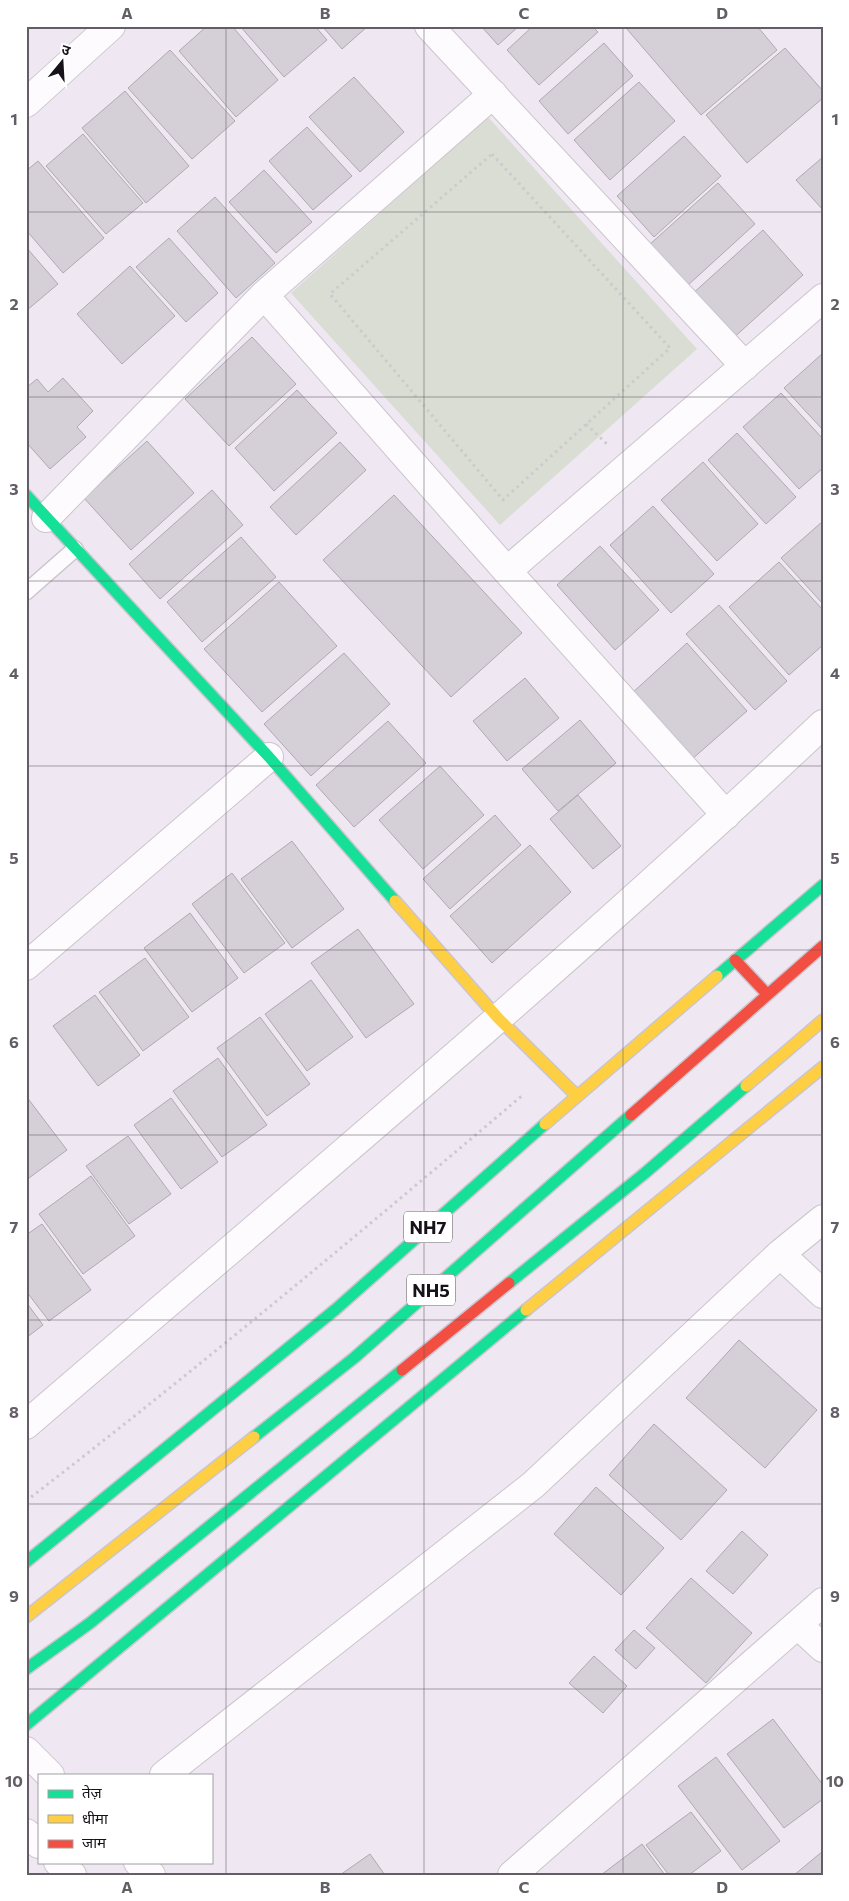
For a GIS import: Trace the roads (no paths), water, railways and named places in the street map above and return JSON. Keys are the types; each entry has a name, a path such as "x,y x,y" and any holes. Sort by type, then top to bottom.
{"main road":[{"path":"26,495 269,757 498,1018 577,1096"},
{"name":"NH7","path":"26,1562 336,1309 577,1096 823,885"},
{"name":"NH5","path":"26,1617 354,1358 823,946"},
{"path":"735,960 767,994"},
{"name":"NH5","path":"26,1669 90,1623 645,1173 823,1020"},
{"path":"809,1032 818,1043"},
{"path":"26,1725 406,1407 823,1067"}],"street":[{"path":"26,103 111,26"},
{"path":"429,26 745,366"},
{"path":"46,518 264,295 493,94"},
{"path":"264,295 506,571 726,815"},
{"path":"506,571 823,298"},
{"path":"26,1425 498,1018 726,815 823,724"},
{"path":"31,953 269,757"},
{"path":"165,1774 533,1485 780,1254 823,1219"},
{"path":"780,1254 823,1294"},
{"path":"512,1875 823,1602"},
{"path":"798,1625 823,1648"},
{"path":"26,1751 49,1774"},
{"path":"26,1833 38,1843"},
{"path":"40,1875 51,1864"},
{"path":"60,1864 72,1875"},
{"path":"140,1864 151,1875"}],"lane":[{"path":"26,592 75,549"}]}
